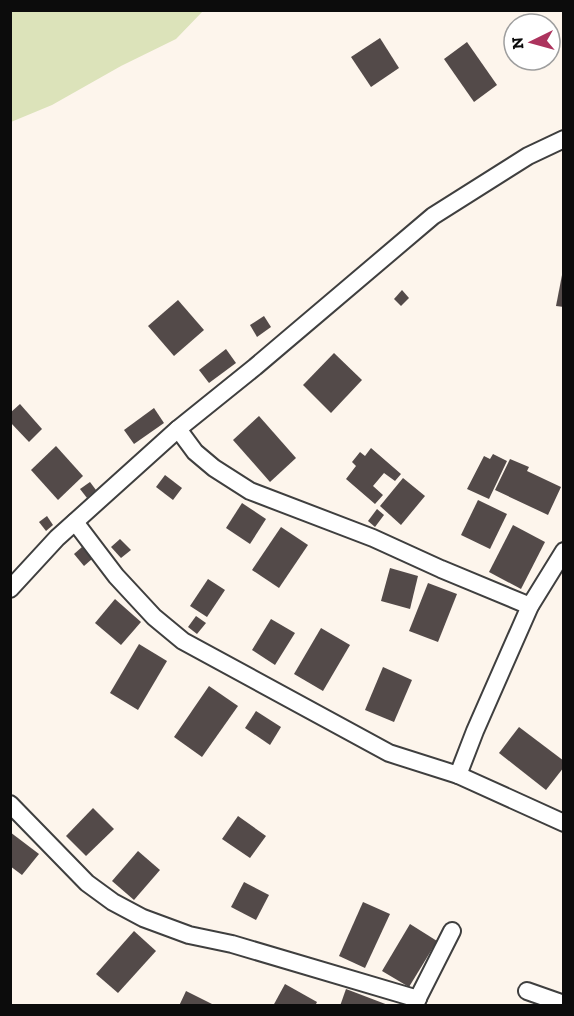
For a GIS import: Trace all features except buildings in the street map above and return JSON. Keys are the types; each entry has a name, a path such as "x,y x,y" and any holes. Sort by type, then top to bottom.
{"street":[{"path":"10,588 57,538 178,429 255,368 434,216 528,156 564,139"},
{"path":"178,429 195,452 214,468 250,491 373,538 531,606"},
{"path":"75,522 116,576 154,617 183,640 389,753 458,775 564,823"},
{"path":"458,775 475,731 531,606 564,551"},
{"path":"10,804 87,882 113,902 143,918 189,935 232,944 416,1002 452,931"},
{"path":"527,991 564,1004"}],"green space":[{"path":"11,10 203,11 176,39 121,66 52,105 11,122"}]}
